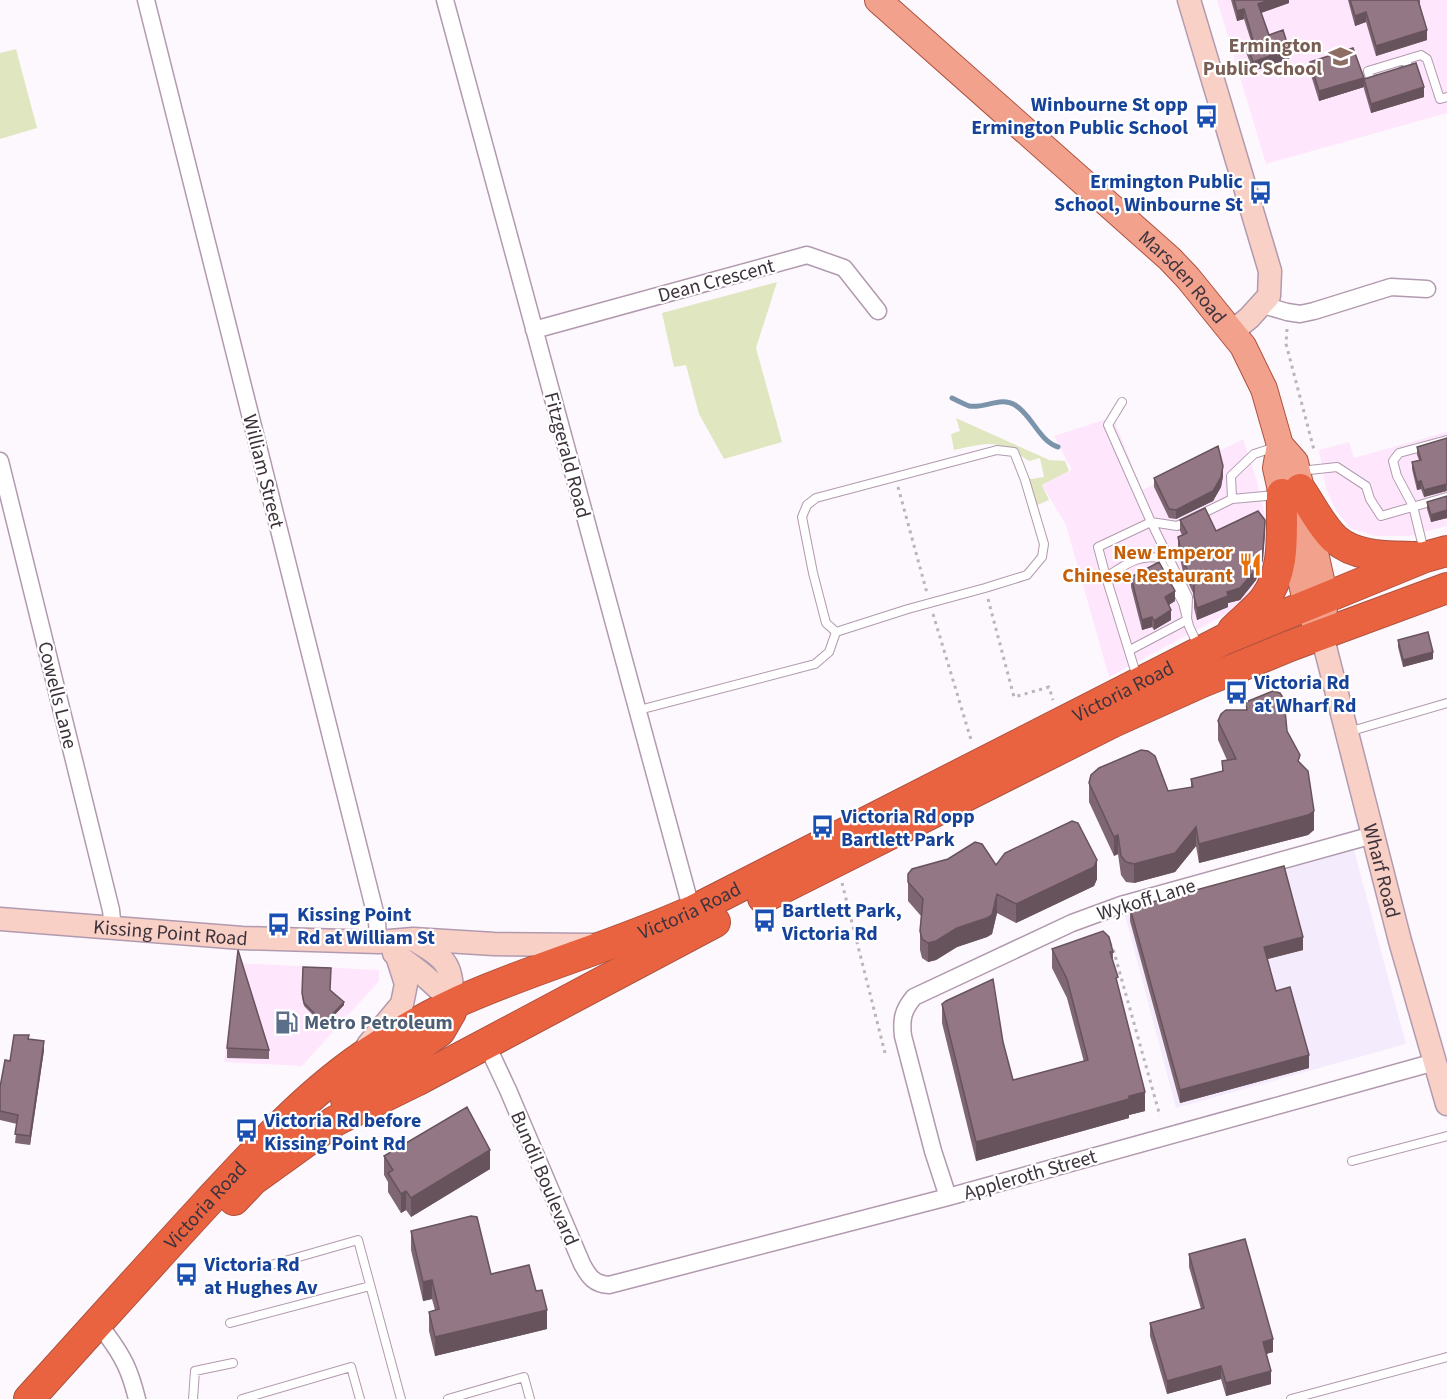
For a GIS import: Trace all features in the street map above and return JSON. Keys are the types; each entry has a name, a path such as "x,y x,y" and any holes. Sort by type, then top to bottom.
{"highway":[{"path":"1299,481 1328,531 1344,545 1356,551 1374,555 1436,554"},
{"path":"1213,645 1263,600 1274,583 1299,481"},
{"name":"Victoria Road","path":"28,1399 280,1125 349,1066 386,1041 453,1004 496,985 608,945 692,911 1213,645 1436,554"},
{"name":"Victoria Road","path":"47,1399 253,1180 335,1121 665,947 1113,722 1202,682 1447,588"},
{"path":"253,1180 296,1137 440,1031 450,1017 453,1004 494,1006 551,989 665,947"}],"main road":[{"name":"Marsden Road","path":"878,0 1170,259 1233,331 1248,355 1264,389 1280,446 1276,468 1299,481 1322,635"}],"street":[{"name":"William Street","path":"146,0 377,921 378,942"},
{"name":"Fitzgerald Road","path":"445,0 692,911"},
{"path":"1189,0 1270,271 1271,292 1263,305 1233,331"},
{"name":"Dean Crescent","path":"534,330 807,255 844,267 878,311"},
{"path":"1263,305 1300,314 1390,287 1426,289"},
{"name":"Cowells Lane","path":"0,461 111,910 113,929"},
{"name":"Wharf Road","path":"1322,635 1400,940 1447,1104"},
{"name":"Wykoff Lane","path":"948,1197 933,1151 901,1022 904,1008 914,997 1072,923 1121,904 1373,835"},
{"name":"Kissing Point Road","path":"0,919 242,938 378,942 413,939 484,943 608,945"},
{"path":"413,939 436,953 448,966 452,973 453,1004"},
{"path":"378,942 417,968 436,984 453,1004"},
{"path":"349,1066 402,1004 406,984 397,956"},
{"name":"Bundil Boulevard","path":"486,1043 588,1276 601,1285 624,1281"},
{"name":"Appleroth Street","path":"624,1281 948,1197 1435,1062"},
{"path":"107,1335 123,1357 138,1399"}],"lane":[{"path":"1406,60 1421,55 1425,57 1440,99 1447,97"},
{"path":"1122,402 1108,425 1151,522 1188,597 1187,620"},
{"path":"1436,554 1397,477 1393,460 1399,453 1447,440"},
{"path":"1232,499 1231,476 1254,454 1280,446"},
{"path":"997,450 1014,452 1044,544 1042,557 1027,574 836,632 826,622 813,573 802,517 807,505 816,498 997,450"},
{"path":"1139,683 1098,547 1151,522 1177,526 1232,499 1299,481 1337,467 1366,486 1370,499 1381,516 1447,497"},
{"path":"1106,577 1136,558 1147,556 1159,558 1183,603 1187,620 1213,645"},
{"path":"1130,650 1187,620"},
{"path":"639,710 815,664 829,652 836,632"},
{"path":"1347,732 1447,703"},
{"path":"1352,1161 1447,1136"},
{"path":"264,1267 358,1240 400,1399"},
{"path":"230,1323 370,1286"},
{"path":"1290,1399 1447,1357"},
{"path":"193,1399 195,1371 233,1363"},
{"path":"242,1399 351,1367 360,1399"},
{"path":"448,1399 524,1377 530,1399"}],"path":[{"path":"1287,329 1286,344 1299,481"},
{"path":"895,477 974,750"},
{"path":"985,588 1014,697 1049,687 1055,707"},
{"path":"842,882 885,1053"},
{"path":"1110,943 1160,1116"}],"shaded area":[{"name":"Ermington Public School","path":"1217,0 1447,0 1447,113 1266,164"},
{"path":"1113,417 1142,490 1243,439 1256,478 1271,542 1266,578 1228,613 1109,677 1066,525 1042,485 1072,470 1054,436"},
{"path":"1447,432 1447,526 1409,536 1375,536 1350,528 1336,510 1326,488 1319,450 1349,442 1354,458"},
{"path":"1354,850 1406,1044 1176,1108 1125,915"},
{"name":"Metro Petroleum","path":"236,963 379,970 379,981 302,1066 224,1062"}],"green space":[{"path":"16,49 37,128 0,139 0,53"},
{"path":"777,282 756,348 782,442 724,459 699,414 686,365 674,367 662,313"},
{"path":"956,418 1049,460 1065,461 1069,471 1042,485 1049,500 1033,507 1025,480 1044,477 1040,458 1029,461 1008,449 993,444 954,450 951,434 960,431"}],"building":[{"path":"1234,0 1269,0 1258,4 1269,35 1283,30 1289,49 1253,62 1246,42 1253,40 1244,9 1237,11"},
{"path":"1350,0 1418,0 1427,30 1376,46 1366,12 1355,16"},
{"path":"1353,48 1364,78 1319,91 1310,62"},
{"path":"1416,63 1424,87 1371,104 1364,79"},
{"path":"1447,438 1447,484 1424,490 1421,481 1417,482 1412,462 1421,460 1417,447"},
{"path":"1218,446 1223,466 1221,477 1213,491 1176,510 1169,509 1154,478"},
{"path":"1447,496 1447,510 1431,515 1427,502"},
{"path":"1205,508 1216,531 1258,511 1265,520 1263,548 1256,569 1240,588 1227,592 1228,596 1197,608 1194,583 1183,561 1178,537 1187,533 1180,520"},
{"path":"1159,562 1175,591 1165,597 1171,610 1154,621 1152,617 1142,620 1131,577"},
{"path":"1428,632 1433,652 1403,660 1398,640"},
{"path":"1273,691 1280,693 1284,699 1287,731 1300,755 1298,761 1308,771 1314,811 1308,815 1199,844 1196,827 1175,853 1134,864 1126,862 1121,856 1118,835 1114,837 1089,783 1091,775 1099,768 1141,750 1148,751 1155,756 1168,791 1193,787 1191,779 1223,771 1222,761 1236,759 1218,721 1221,714 1226,710 1247,710 1246,702"},
{"path":"1072,821 1078,823 1097,860 1094,867 1016,904 997,894 992,915 987,918 957,928 936,941 928,943 922,939 920,931 923,899 908,882 908,874 912,869 948,859 975,842 982,844 996,865 1005,853"},
{"path":"1284,866 1303,937 1264,947 1276,991 1290,987 1309,1055 1180,1090 1130,908"},
{"path":"1103,931 1109,937 1113,952 1110,952 1145,1092 1129,1096 1129,1099 976,1142 942,1004 993,979 1003,1042 1013,1080 1088,1060 1067,979 1052,949"},
{"path":"238,950 269,1050 227,1048"},
{"path":"303,967 331,968 330,990 344,1002 324,1023 304,1003"},
{"path":"14,1035 29,1035 28,1039 44,1041 30,1136 15,1134 18,1115 0,1111 0,1087 5,1060 10,1061"},
{"path":"467,1107 490,1150 411,1198 406,1191 401,1194 388,1173 393,1170 384,1156"},
{"path":"471,1216 477,1217 491,1274 529,1265 536,1291 542,1290 547,1310 435,1337 429,1312 439,1309 432,1280 423,1282 411,1231"},
{"path":"1245,1239 1273,1339 1263,1342 1271,1371 1226,1383 1221,1366 1167,1381 1150,1323 1204,1308 1189,1254"}],"waterway":[{"path":"952,398 969,406 998,402 1015,405 1051,444 1058,447"}],"place":[{"name":"Ermington Public School","path":"1340,56"},
{"name":"Winbourne St opp Ermington Public School","path":"1206,116"},
{"name":"Ermington Public School, Winbourne St","path":"1261,193"},
{"name":"New Emperor Chinese Restaurant","path":"1251,564"},
{"name":"Victoria Rd at Wharf Rd","path":"1236,693"},
{"name":"Victoria Rd opp Bartlett Park","path":"823,827"},
{"name":"Bartlett Park, Victoria Rd","path":"764,921"},
{"name":"Kissing Point Rd at William St","path":"279,925"},
{"name":"Metro Petroleum","path":"286,1022"},
{"name":"Victoria Rd before Kissing Point Rd","path":"246,1131"},
{"name":"Victoria Rd at Hughes Av","path":"186,1275"}]}
